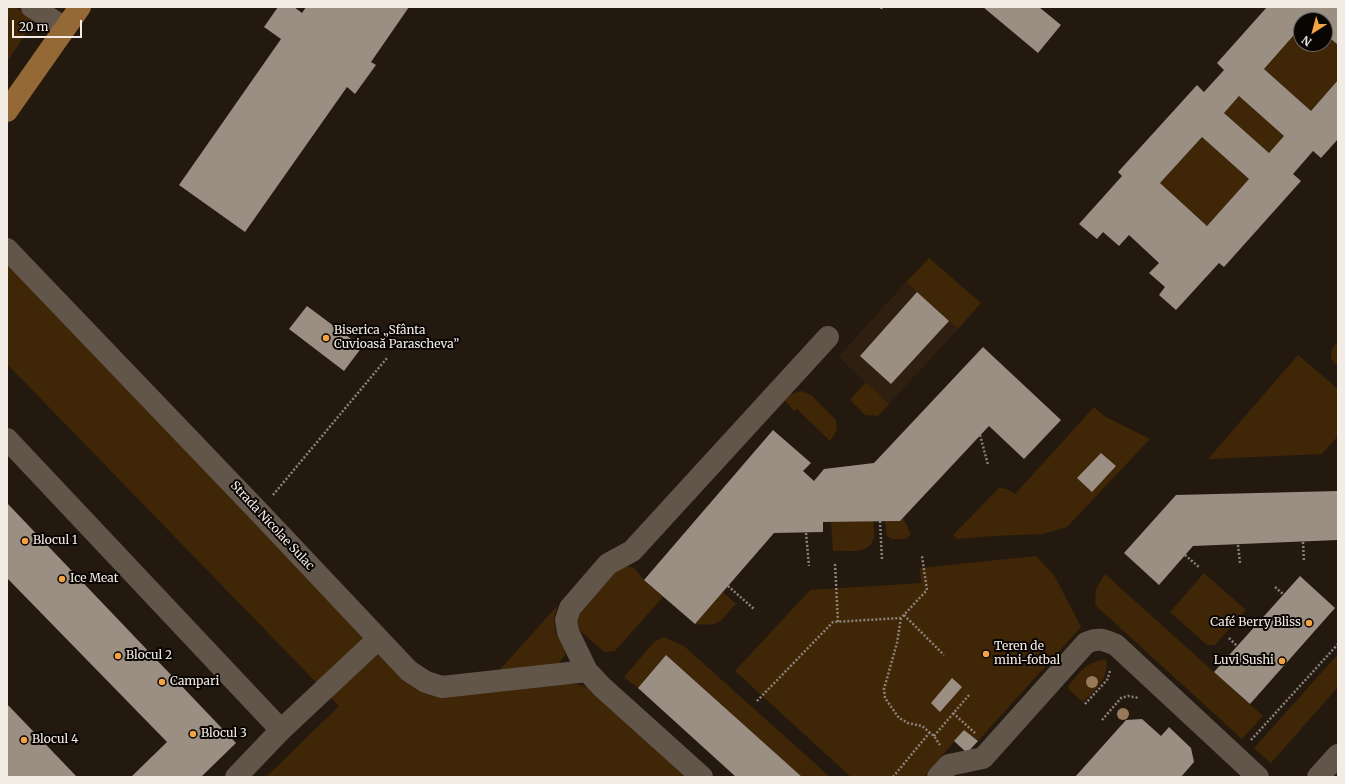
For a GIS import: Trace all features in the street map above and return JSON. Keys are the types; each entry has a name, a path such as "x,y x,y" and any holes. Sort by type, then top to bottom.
{"main road":[{"path":"7,111 80,7"}],"lane":[{"path":"32,7 65,28"},
{"name":"Strada Nicolae Sulac","path":"7,249 259,512 409,672 426,682 442,687 587,670"},
{"path":"702,777 602,687 587,670 568,632 566,620 570,608 608,564 632,552 828,337"},
{"path":"7,439 281,730"},
{"path":"236,777 281,730 378,639"},
{"path":"944,771 983,758 1086,643 1094,639 1103,640 1116,645 1258,777"},
{"path":"1318,777 1338,755"}],"path":[{"path":"259,512 387,358"},
{"path":"980,435 988,465"},
{"path":"880,521 882,560"},
{"path":"806,532 809,566"},
{"path":"1303,542 1304,562"},
{"path":"1238,545 1240,563"},
{"path":"1185,555 1200,568"},
{"path":"922,556 927,590 901,618 897,644 884,690 884,698 899,718 908,723 922,726 934,736 941,746 944,771"},
{"path":"835,564 838,622"},
{"path":"728,586 754,609"},
{"path":"1275,587 1284,594"},
{"path":"904,615 944,655"},
{"path":"757,701 833,622 901,618"},
{"path":"1229,638 1238,646"},
{"path":"1236,757 1338,644"},
{"path":"934,736 969,696"},
{"path":"953,713 976,735"},
{"path":"893,777 930,732"}],"shaded area":[{"path":"7,7 15,7 35,20 7,62"},
{"path":"1293,36 1293,52 1333,52 1333,41 1338,45 1338,80 1311,111 1264,69"},
{"path":"1239,96 1284,136 1269,153 1224,113"},
{"path":"1202,137 1249,179 1207,226 1160,183"},
{"path":"929,258 981,303 958,329 906,282"},
{"path":"7,259 410,684 572,683 587,687 690,777 266,777 339,706 7,364"},
{"path":"906,282 958,329 889,404 838,357"},
{"path":"1338,341 1338,367 1331,357 1331,351"},
{"path":"1298,355 1338,389 1338,436 1322,454 1208,459"},
{"path":"866,382 889,404 878,416 865,415 850,400"},
{"path":"802,391 811,395 836,420 837,430 830,441 797,409 794,411 784,400 791,394"},
{"path":"1094,407 1104,416 1150,439 1067,527 1043,534 957,539 953,535 999,488 1007,489 1015,494"},
{"path":"903,518 911,534 906,539 892,539 887,536 885,521"},
{"path":"873,521 874,538 870,545 866,548 856,551 833,551 831,522"},
{"path":"1036,556 1054,575 1081,627 978,741 964,730 924,777 851,777 735,671 810,590 921,583 920,568"},
{"path":"626,566 634,568 644,580 663,597 615,651 604,652 575,626 576,617 617,570"},
{"path":"1204,573 1246,610 1215,645 1207,645 1170,612"},
{"path":"1105,574 1263,716 1242,739 1095,605 1096,589"},
{"path":"723,592 736,604 723,619 710,625 695,624"},
{"path":"558,605 554,618 556,634 565,646 565,655 557,666 494,676"},
{"path":"664,637 684,646 830,777 802,777 666,655 638,688 624,677 654,642"},
{"path":"1338,654 1338,687 1271,763 1254,748"},
{"path":"1106,659 1107,666 1104,678 1097,688 1083,702 1069,690 1068,686 1088,665 1099,660"}],"building":[{"path":"278,7 294,7 302,13 306,7 409,7 371,62 376,65 355,94 347,87 245,232 179,185 281,39 264,27"},
{"path":"983,7 1039,7 1061,25 1038,53"},
{"path":"1267,7 1338,7 1338,45 1333,41 1333,12 1293,12 1293,36 1264,69 1311,111 1338,80 1338,139 1321,158 1313,151 1293,174 1301,181 1224,267 1219,263 1176,310 1159,295 1165,287 1149,273 1159,263 1129,235 1119,246 1103,232 1097,239 1079,224 1122,176 1118,172 1197,85 1204,92 1224,70 1217,63","holes":["1239,96 1284,136 1269,153 1224,113","1202,137 1249,179 1207,226 1160,183"]},
{"path":"917,292 949,321 891,384 860,356"},
{"name":"Biserica „Sfânta Cuvioasă Parascheva”","path":"307,306 362,347 344,371 289,329"},
{"path":"983,347 1061,420 1024,459 989,426 900,521 823,522 823,532 774,533 695,624 644,580 773,430 811,463 803,471 814,481 824,469 874,463"},
{"path":"1101,453 1116,466 1092,492 1077,478"},
{"path":"1338,491 1338,540 1193,546 1159,585 1124,553 1176,495"},
{"path":"7,503 236,743 201,777 131,777 167,742 7,578"},
{"path":"1300,576 1335,608 1250,704 1214,672"},
{"path":"666,655 802,777 736,777 638,688"},
{"path":"952,678 962,687 940,712 931,703"},
{"name":"Blocul 4","path":"7,704 77,777 7,776"},
{"path":"1142,719 1161,736 1169,727 1191,748 1194,762 1181,777 1075,777 1126,720"},
{"path":"964,730 978,741 967,753 954,741"}],"place":[{"name":"Biserica „Sfânta Cuvioasă Parascheva”","path":"326,338"},
{"name":"Blocul 1","path":"25,541"},
{"name":"Ice Meat","path":"62,579"},
{"name":"Café Berry Bliss","path":"1309,623"},
{"name":"Teren de mini-fotbal","path":"986,654"},
{"name":"Blocul 2","path":"118,656"},
{"name":"Luvi Sushi","path":"1282,661"},
{"name":"Campari","path":"162,682"},
{"name":"Blocul 3","path":"193,734"},
{"name":"Blocul 4","path":"24,740"}]}
